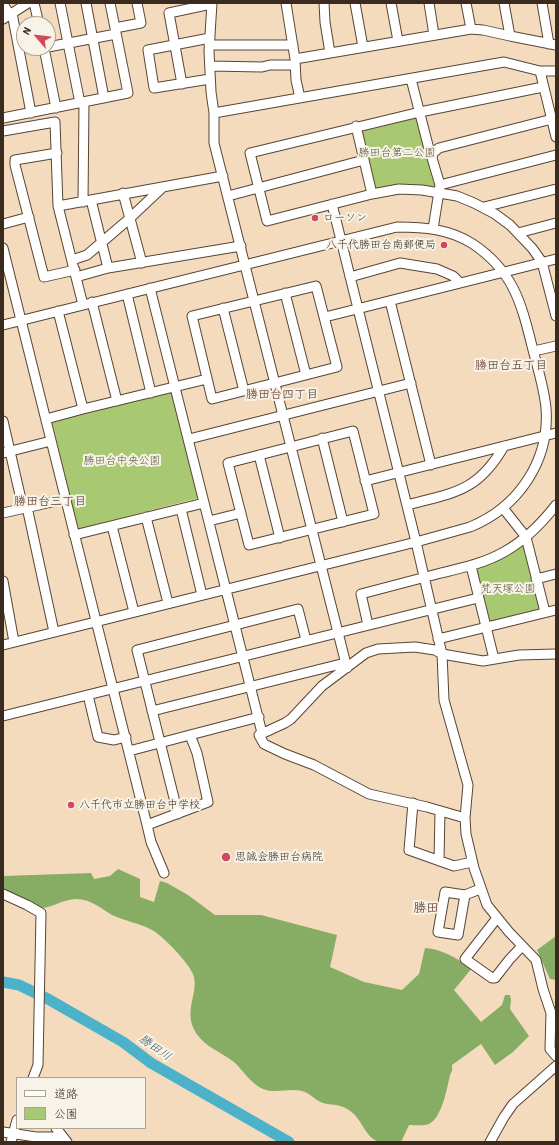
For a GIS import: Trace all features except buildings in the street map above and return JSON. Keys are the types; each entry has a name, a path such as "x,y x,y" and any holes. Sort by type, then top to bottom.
{"street":[{"path":"8,16 28,3"},
{"path":"34,3 37,16"},
{"path":"60,3 82,103 87,201 102,244 108,268"},
{"path":"86,3 104,98"},
{"path":"3,118 128,93 110,3"},
{"path":"56,45 92,38 141,23 137,3"},
{"path":"286,3 293,46 296,80 300,98"},
{"path":"324,3 325,22 330,53"},
{"path":"356,3 363,47"},
{"path":"391,3 398,41"},
{"path":"429,3 434,35"},
{"path":"466,3 471,29"},
{"path":"504,3 510,36"},
{"path":"210,66 262,67 295,62 330,53 363,47 471,29 492,31 553,45 542,3"},
{"path":"3,4 8,16 31,113"},
{"path":"182,84 176,44 169,13 212,4 210,79 214,114 214,143 346,665"},
{"path":"210,79 154,88 148,50 176,44 210,41 293,46"},
{"path":"46,56 56,108"},
{"path":"214,114 504,62 540,71 556,71"},
{"path":"540,71 543,87 554,119 556,137"},
{"path":"411,79 440,189 433,229"},
{"path":"543,87 356,126 250,153 268,221 372,194 398,189 440,189 556,155"},
{"path":"432,154 439,148 554,119"},
{"path":"3,131 55,122 58,206 75,273 88,304 117,401"},
{"path":"356,126 372,194"},
{"path":"56,153 15,160 44,277 142,263 241,246"},
{"path":"228,196 364,160"},
{"path":"58,206 223,176"},
{"path":"72,260 88,256 164,187"},
{"path":"440,189 484,207 507,222 532,248 542,262 553,294 556,316"},
{"path":"484,207 556,189"},
{"path":"123,193 142,263"},
{"path":"332,204 416,542 442,654 444,700 468,785 464,818 472,862 480,889 487,905 536,960 543,990 551,1013 550,1049 556,1056"},
{"path":"3,224 29,217"},
{"path":"518,233 556,223"},
{"path":"3,325 341,240 398,227 420,227 452,234 472,244 490,258 504,273 515,290 522,308 534,351 545,400 545,436 542,452 530,476 521,490 503,508 479,524 416,542 3,644"},
{"path":"3,248 126,737 150,842 164,873"},
{"path":"325,317 556,259"},
{"path":"350,277 400,263 437,269 453,276 460,283"},
{"path":"316,286 337,367 212,399 192,316 254,301 285,292 316,286"},
{"path":"150,288 259,718 262,733 259,735 264,744 314,765 369,794 413,803 464,818"},
{"path":"285,292 306,375"},
{"path":"127,294 151,393"},
{"path":"390,301 432,465"},
{"path":"223,308 244,391"},
{"path":"58,311 83,409"},
{"path":"534,351 556,346"},
{"path":"46,419 207,379"},
{"path":"189,439 378,392 411,382"},
{"path":"3,421 6,452 25,508 54,632"},
{"path":"353,431 374,514 249,545 228,463 290,446 353,431"},
{"path":"365,481 556,433"},
{"path":"322,438 343,522"},
{"path":"6,452 51,441"},
{"path":"406,505 452,494 467,487 490,468 504,446"},
{"path":"259,455 280,538"},
{"path":"3,513 65,498"},
{"path":"74,535 204,502"},
{"path":"368,625 361,594 471,566 494,558 506,552 526,537 540,524 556,505"},
{"path":"503,508 526,537 545,612"},
{"path":"181,509 202,595"},
{"path":"209,521 241,513"},
{"path":"146,517 168,603"},
{"path":"112,526 134,612"},
{"path":"471,566 494,659"},
{"path":"536,578 556,574"},
{"path":"3,581 14,642"},
{"path":"3,716 478,598"},
{"path":"178,814 137,650 298,609 306,640"},
{"path":"438,639 556,610"},
{"path":"262,733 268,732 291,719 322,686 346,665 366,653 378,649 415,647 435,650 442,654 483,661 519,655 556,654"},
{"path":"152,711 346,665"},
{"path":"88,695 98,737 114,740 126,737"},
{"path":"129,751 190,734 259,718"},
{"path":"147,825 208,802 197,754 190,734"},
{"path":"413,803 410,850 454,866 472,862"},
{"path":"439,860 440,811"},
{"path":"465,895 458,935 438,932 445,892 465,895 480,889"},
{"path":"3,894 41,913 38,1065 35,1077"},
{"path":"497,918 465,959 492,978 495,978 522,946"},
{"path":"490,1142 513,1104 556,1066"},
{"path":"12,1138 16,1124"},
{"path":"57,1129 65,1139"},
{"path":"3,1132 12,1138 36,1137 65,1139"}],"green space":[{"name":"勝田台第二公園","path":"417,115 438,184 436,190 374,192 359,128"},
{"name":"勝田台中央公園","path":"173,391 198,498 78,529 52,422"},
{"name":"梵天塚公園","path":"525,540 542,611 487,624 473,566"},
{"path":"118,869 140,879 140,897 154,902 160,881 167,883 188,895 215,915 261,915 337,935 330,967 364,982 402,990 419,974 425,948 444,952 472,968 454,990 481,1022 502,1005 505,995 510,995 510,1009 529,1036 513,1052 495,1065 481,1044 452,1065 452,1071 441,1109 434,1121 427,1125 409,1125 401,1142 377,1141 368,1134 353,1113 347,1109 338,1105 323,1103 308,1093 302,1091 273,1091 263,1089 251,1080 229,1058 204,1042 196,1033 192,1025 191,1009 195,981 193,974 181,956 157,933 112,915 95,904 81,899 71,899 48,907 38,908 3,892 3,876 91,873 94,879 110,876"},
{"path":"556,936 556,980 550,979 537,950"}],"waterway":[{"name":"勝田川","path":"3,982 19,985 48,999 123,1042 151,1063 289,1142"}],"place":[{"name":"ローソン","path":"315,218"},
{"name":"八千代勝田台南郵便局","path":"444,245"},
{"name":"八千代市立勝田台中学校","path":"71,805"},
{"name":"思誠会勝田台病院","path":"226,857"}],"district":[{"name":"勝田台五丁目","path":"511,366"},
{"name":"勝田台四丁目","path":"282,395"},
{"name":"勝田台三丁目","path":"50,502"},
{"name":"勝田","path":"426,909"}]}
